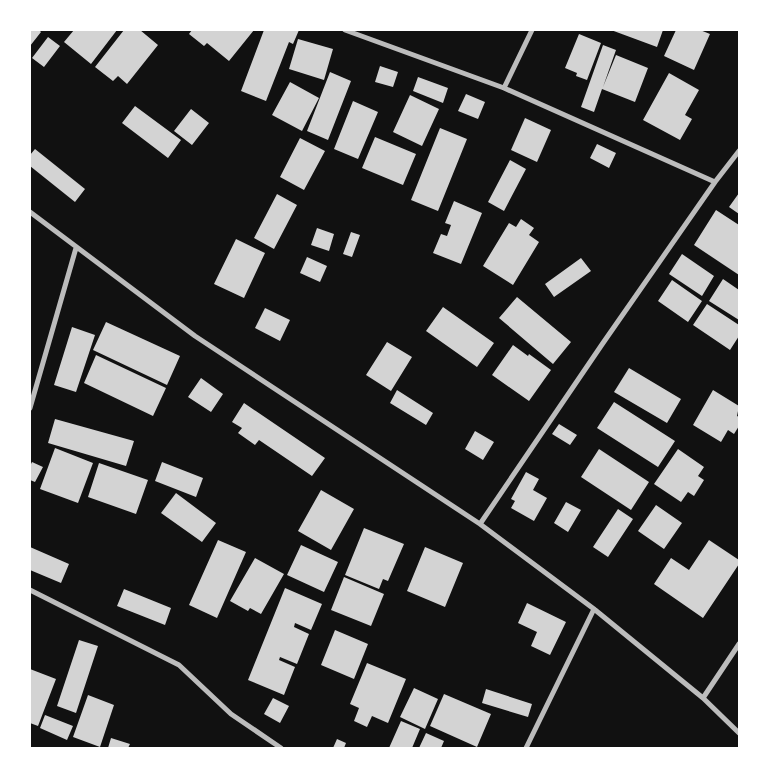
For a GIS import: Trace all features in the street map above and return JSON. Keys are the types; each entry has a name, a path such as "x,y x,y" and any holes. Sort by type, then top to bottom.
{"street":[{"path":"345,30 504,88 715,182"},
{"path":"504,88 532,30"},
{"path":"480,524 603,343 715,182 739,151"},
{"path":"30,212 195,336 480,524 594,609 704,698 739,733"},
{"path":"30,408 76,248"},
{"path":"30,590 179,665 231,714 281,748"},
{"path":"526,748 594,609"},
{"path":"704,698 739,644"}],"building":[{"path":"30,30 39,30 41,32 30,46"},
{"path":"74,30 117,30 91,64 64,42"},
{"path":"124,30 140,30 158,45 127,84 118,76 113,81 95,67"},
{"path":"192,30 254,30 229,61 207,43 204,46 189,34"},
{"path":"264,30 299,30 293,44 289,42 266,101 241,91"},
{"path":"611,30 663,30 657,47"},
{"path":"676,30 700,30 710,34 694,70 664,56"},
{"path":"579,34 601,43 587,80 576,76 577,73 565,68"},
{"path":"48,37 60,46 44,67 32,58"},
{"path":"298,39 333,49 324,80 289,69"},
{"path":"603,45 616,50 603,87 616,55 648,68 635,102 602,89 594,112 581,107"},
{"path":"380,66 398,72 393,87 375,82"},
{"path":"330,72 351,81 328,140 307,131"},
{"path":"669,73 699,90 685,115 692,119 680,140 643,120"},
{"path":"418,77 448,88 443,103 413,91"},
{"path":"290,82 319,98 302,131 272,115"},
{"path":"466,94 485,102 478,119 458,111"},
{"path":"410,95 439,109 422,146 393,132"},
{"path":"353,101 378,112 358,159 334,149"},
{"path":"135,106 181,140 168,158 122,123"},
{"path":"191,109 209,123 192,145 174,131"},
{"path":"525,118 551,130 537,162 511,150"},
{"path":"440,128 467,139 438,211 411,200"},
{"path":"375,137 416,154 403,185 362,168"},
{"path":"300,138 325,151 304,190 280,177"},
{"path":"597,144 616,153 609,168 590,158"},
{"path":"35,149 85,189 75,202 30,166 30,155"},
{"path":"510,160 526,169 504,211 488,202"},
{"path":"739,193 739,214 729,207"},
{"path":"277,194 297,205 274,249 254,238"},
{"path":"454,201 482,213 461,264 433,253 441,234 447,236 451,225 445,223"},
{"path":"716,210 739,225 739,275 694,245"},
{"path":"521,219 534,228 529,235 539,242 513,285 483,266 509,223 516,227"},
{"path":"317,228 334,234 329,251 311,245"},
{"path":"351,232 360,235 352,257 343,254"},
{"path":"236,239 265,253 244,298 214,284"},
{"path":"682,254 714,276 702,296 669,274"},
{"path":"307,257 327,266 320,282 300,273"},
{"path":"581,258 591,271 554,297 545,284"},
{"path":"723,279 739,290 739,320 709,301"},
{"path":"672,280 702,301 688,322 658,301"},
{"path":"517,297 571,342 553,364 499,318"},
{"path":"707,304 739,325 739,336 730,350 693,325"},
{"path":"443,307 494,343 477,367 426,331"},
{"path":"265,308 290,320 280,341 255,328"},
{"path":"106,322 180,356 167,385 93,350"},
{"path":"72,327 95,335 76,392 54,385"},
{"path":"387,342 412,357 391,391 366,375"},
{"path":"513,345 551,370 529,401 492,375"},
{"path":"96,355 166,388 153,416 84,383"},
{"path":"629,368 681,399 667,423 614,392"},
{"path":"201,378 223,394 211,412 188,397"},
{"path":"397,390 433,413 426,425 390,403"},
{"path":"713,390 739,406 737,416 739,417 739,426 734,434 728,430 721,442 693,425"},
{"path":"614,402 675,441 658,467 597,428"},
{"path":"244,403 325,458 312,476 259,440 255,445 238,433 242,428 232,422"},
{"path":"55,419 134,441 126,466 48,443"},
{"path":"559,424 577,435 570,445 552,434"},
{"path":"475,431 494,442 483,460 465,449"},
{"path":"55,448 93,463 78,503 40,489"},
{"path":"599,449 649,482 631,510 581,477"},
{"path":"678,449 704,467 698,476 704,480 694,496 688,492 681,502 654,484"},
{"path":"32,462 43,467 35,482 30,480 30,466"},
{"path":"162,462 203,478 196,497 155,481"},
{"path":"99,463 148,480 136,514 88,497"},
{"path":"526,472 539,479 533,490 547,498 534,521 511,508 515,501 511,499"},
{"path":"321,490 354,509 331,550 298,531"},
{"path":"176,493 216,523 202,542 161,513"},
{"path":"566,502 581,510 568,532 554,523"},
{"path":"656,505 682,523 664,549 638,531"},
{"path":"618,509 633,519 608,557 593,547"},
{"path":"364,528 404,544 388,581 383,579 379,589 345,575"},
{"path":"218,540 246,552 217,618 189,605"},
{"path":"709,540 739,560 739,564 703,618 654,584 671,558 689,570"},
{"path":"301,545 338,562 324,592 287,575"},
{"path":"30,547 69,564 61,583 30,570"},
{"path":"425,547 463,563 445,607 407,591"},
{"path":"255,558 284,574 261,614 250,608 248,611 230,601"},
{"path":"344,577 384,594 371,626 331,610"},
{"path":"285,588 322,604 311,630 295,623 294,627 309,634 297,664 280,657 279,660 295,667 284,695 248,680"},
{"path":"124,589 171,608 165,625 117,606"},
{"path":"527,603 566,622 550,655 531,646 537,632 518,623"},
{"path":"335,630 368,644 354,679 321,665"},
{"path":"79,640 98,646 76,713 57,706"},
{"path":"367,663 406,679 388,723 372,716 367,727 354,721 359,708 350,704"},
{"path":"30,669 56,679 38,726 30,723"},
{"path":"414,688 438,699 425,729 400,717"},
{"path":"486,689 532,704 528,717 482,703"},
{"path":"444,694 491,714 477,747 430,726"},
{"path":"88,695 114,705 100,747 73,737"},
{"path":"273,698 289,706 280,723 264,714"},
{"path":"45,715 73,726 67,740 40,728"},
{"path":"401,721 420,729 412,748 389,748"},
{"path":"426,733 444,741 441,748 419,748"},
{"path":"111,738 130,744 128,748 108,748"},
{"path":"337,739 346,743 344,748 333,748"}]}
